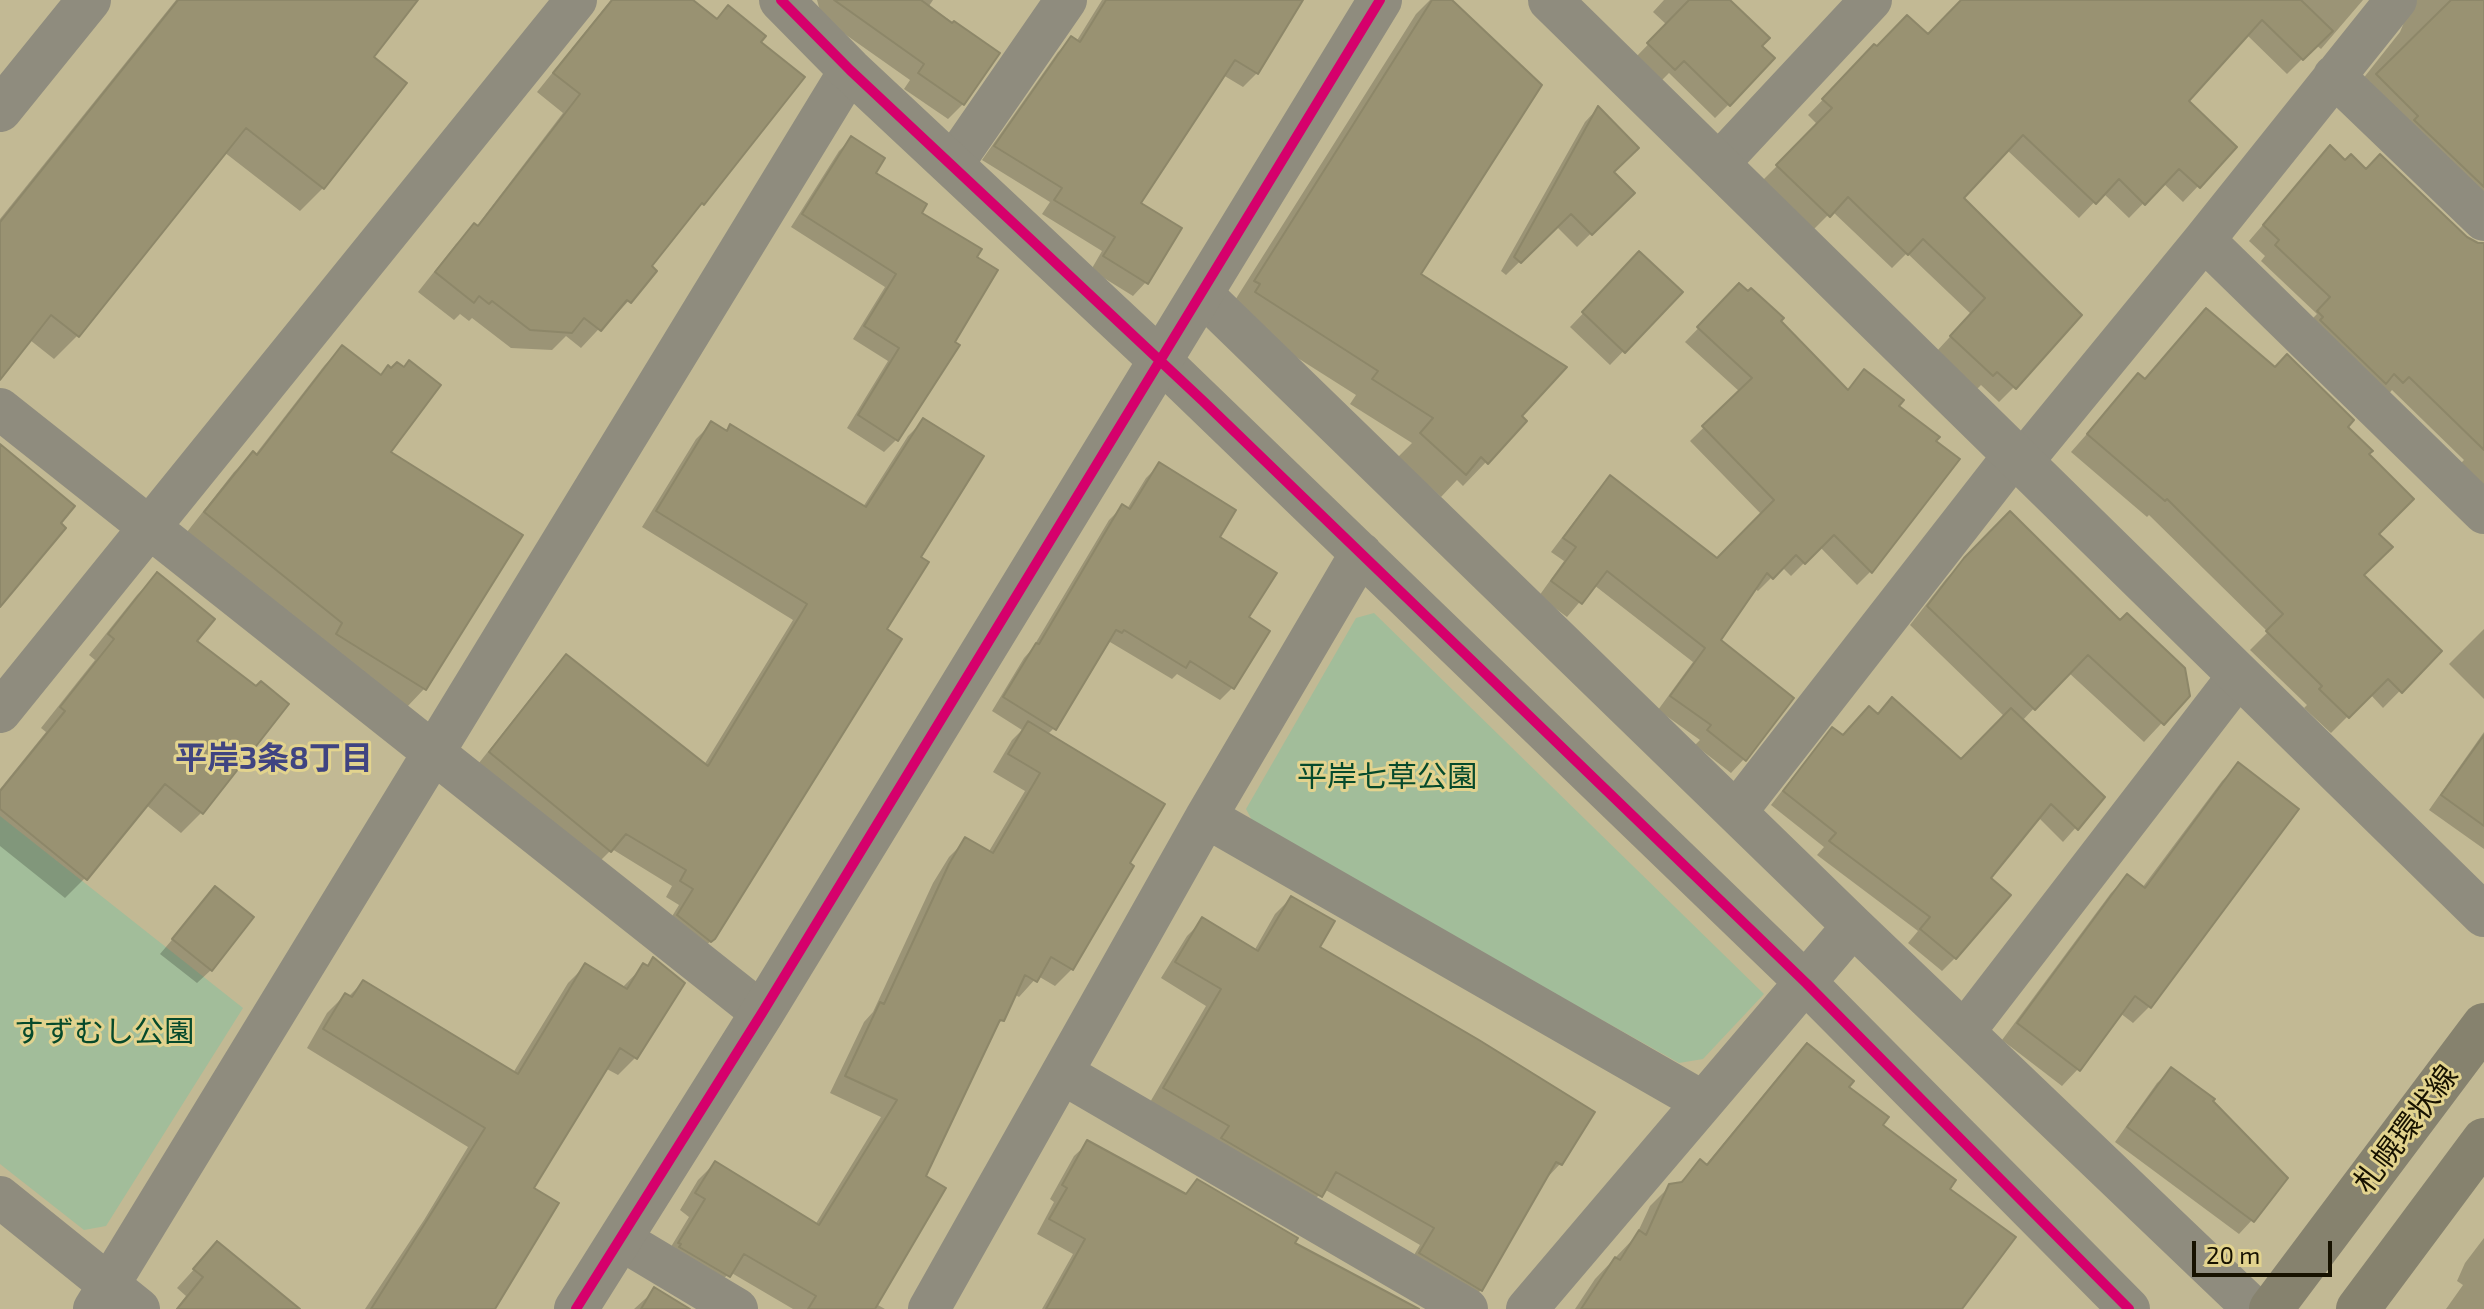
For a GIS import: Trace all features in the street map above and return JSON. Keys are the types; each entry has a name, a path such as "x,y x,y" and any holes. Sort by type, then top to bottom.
{"main road":[{"name":"札幌環状線","path":"2271,1309 2484,1025"},
{"path":"2358,1309 2484,1140"}],"street":[{"path":"4,98 89,0"},
{"path":"0,712 576,0"},
{"path":"952,165 1066,0"},
{"path":"576,1309 762,1013 1380,0"},
{"path":"1550,0 2484,915"},
{"path":"1717,165 1871,0"},
{"path":"1736,812 2019,458 2204,240 2396,0"},
{"path":"786,2 850,70 1159,359 1806,983 2129,1309"},
{"path":"0,1197 114,1301 435,753 850,70"},
{"path":"2334,76 2484,220"},
{"path":"2204,240 2484,513"},
{"path":"1201,293 1853,926 2254,1309"},
{"path":"0,409 762,1013"},
{"path":"929,1309 1206,817 1361,553"},
{"path":"1964,1032 2239,675"},
{"path":"1206,817 1703,1102"},
{"path":"1527,1309 1853,926"},
{"path":"1062,1073 1467,1309"},
{"path":"620,1239 737,1309"}],"green space":[{"name":"平岸七草公園","path":"1374,613 1764,994 1703,1059 1679,1063 1255,826 1246,809 1356,618"},
{"name":"すずむし公園","path":"0,816 243,1008 106,1226 84,1230 0,1164"}],"building":[{"path":"178,0 418,0 374,57 407,83 324,189 246,128 79,337 51,315 0,380 0,222"},
{"path":"612,0 693,0 717,19 728,5 766,36 761,42 805,77 652,266 657,271 631,303 627,300 601,331 584,318 572,333 530,330 492,301 489,304 479,296 474,303 435,272 474,223 478,226 580,94 553,73"},
{"path":"834,0 921,0 1000,53 964,105 918,73 924,64"},
{"path":"1106,0 1303,0 1258,74 1235,60 1141,203 1182,228 1148,284 1103,256 1115,237 1054,200 1062,188 994,146 1071,36 1080,42"},
{"path":"1432,0 1452,0 1542,85 1421,274 1567,367 1522,416 1527,421 1488,464 1481,457 1466,475 1420,433 1433,418 1372,379 1378,371 1255,292 1260,284 1254,281"},
{"path":"1689,0 1730,0 1770,38 1762,46 1775,58 1730,106 1684,61 1675,70 1647,43"},
{"path":"1961,0 2301,0 2333,31 2303,60 2262,20 2189,101 2237,147 2200,188 2179,169 2145,205 2119,179 2096,204 2023,135 1964,198 2082,315 2016,389 1997,372 1993,376 1950,336 1985,298 1923,239 1908,255 1848,197 1830,217 1776,165 1832,108 1822,99 1874,44 1877,46 1907,15 1928,34"},
{"path":"2451,0 2484,0 2484,187 2414,120 2418,116 2376,74"},
{"path":"1598,106 1639,148 1614,172 1635,193 1592,235 1571,214 1521,263 1514,257"},
{"path":"851,136 885,158 876,173 927,204 922,213 982,249 977,257 998,270 955,342 960,345 898,441 858,415 899,348 864,326 896,274 802,214"},
{"path":"2330,145 2345,160 2351,154 2366,169 2380,154 2467,237 2484,243 2484,450 2409,377 2403,383 2394,374 2386,384 2320,320 2323,317 2317,311 2330,297 2275,245 2279,240 2263,225"},
{"path":"1639,251 1683,292 1625,353 1582,312"},
{"path":"1739,283 1748,291 1751,288 1784,318 1781,321 1848,390 1864,369 1904,400 1899,406 1940,437 1936,441 1960,459 1872,573 1834,535 1805,564 1796,555 1773,579 1767,573 1721,640 1794,698 1746,761 1707,730 1711,725 1670,696 1705,648 1607,571 1582,604 1551,581 1576,547 1563,538 1610,475 1717,558 1774,500 1702,426 1752,378 1697,327"},
{"path":"2206,308 2275,367 2287,354 2354,420 2348,427 2373,451 2369,454 2414,499 2379,534 2393,547 2364,575 2442,651 2402,693 2388,679 2349,718 2319,689 2322,686 2266,631 2283,614 2167,499 2165,501 2087,434 2138,373 2145,379"},
{"path":"342,345 381,375 388,365 391,368 397,362 404,367 409,360 441,385 391,452 523,535 426,690 336,634 342,623 204,512 253,451 257,455"},
{"path":"923,418 984,456 921,557 929,562 887,629 902,639 711,942 677,915 693,889 680,881 686,870 626,834 611,852 489,752 566,654 708,766 807,604 656,511 711,421 727,431 730,424 866,507"},
{"path":"0,444 75,506 61,523 66,528 0,607"},
{"path":"1159,462 1236,510 1220,537 1277,573 1249,617 1270,631 1234,689 1190,661 1186,668 1124,630 1122,633 1116,630 1056,730 1003,697 1036,643 1039,644 1122,504 1130,509"},
{"path":"2010,511 2120,620 2127,613 2185,668 2190,696 2164,725 2088,655 2035,710 1927,606 1964,558"},
{"path":"157,572 215,619 197,641 256,686 261,681 289,704 203,814 165,784 87,880 0,809 0,791 65,711 60,707 114,639 108,634"},
{"path":"1892,697 1961,759 2011,708 2105,797 2078,830 2051,804 1991,878 2011,895 1956,959 1920,929 1930,917 1829,841 1836,833 1783,791 1832,727 1843,735 1869,706 1878,714"},
{"path":"1028,721 1165,804 1130,863 1134,866 1073,970 1051,957 1037,982 1025,975 1004,1021 1000,1020 926,1176 946,1188 875,1309 808,1309 816,1296 744,1254 730,1277 679,1247 681,1244 678,1243 705,1199 695,1193 715,1161 819,1225 897,1100 845,1076 880,1002 884,1004 949,864 965,837 993,853 1040,773 1008,754"},
{"path":"2484,735 2484,826 2441,795"},
{"path":"2238,762 2299,809 2151,1008 2135,996 2080,1071 2017,1023 2127,874 2145,888"},
{"path":"215,886 254,917 212,971 172,939"},
{"path":"1291,896 1335,921 1320,947 1595,1112 1562,1165 1556,1162 1482,1291 1419,1253 1434,1228 1336,1172 1322,1197 1221,1138 1229,1126 1163,1088 1221,989 1175,962 1202,917 1258,951"},
{"path":"653,957 685,983 637,1059 620,1048 534,1188 559,1203 495,1309 371,1309 485,1128 323,1029 345,993 352,997 363,980 518,1074 585,963 627,989 643,963 648,966"},
{"path":"1807,1043 1854,1081 1849,1087 1889,1117 1883,1125 1956,1180 1950,1189 2016,1237 1962,1309 1581,1309 1615,1257 1620,1260 1639,1230 1646,1235 1669,1184 1682,1182 1700,1159 1707,1165"},
{"path":"2171,1067 2215,1099 2213,1101 2288,1178 2254,1222 2127,1127"},
{"path":"1087,1140 1186,1194 1197,1179 1298,1238 1295,1243 1419,1309 1046,1309 1085,1239 1049,1219 1067,1188 1062,1185"},
{"path":"217,1241 300,1309 177,1309 203,1277 193,1269"},
{"path":"654,1287 690,1309 641,1309"}],"cycle path":[{"path":"781,0 850,70 1203,401 1806,983 2129,1309"},
{"path":"576,1309 762,1013 1380,0"}],"district":[{"name":"平岸3条8丁目","path":"274,758"}]}
